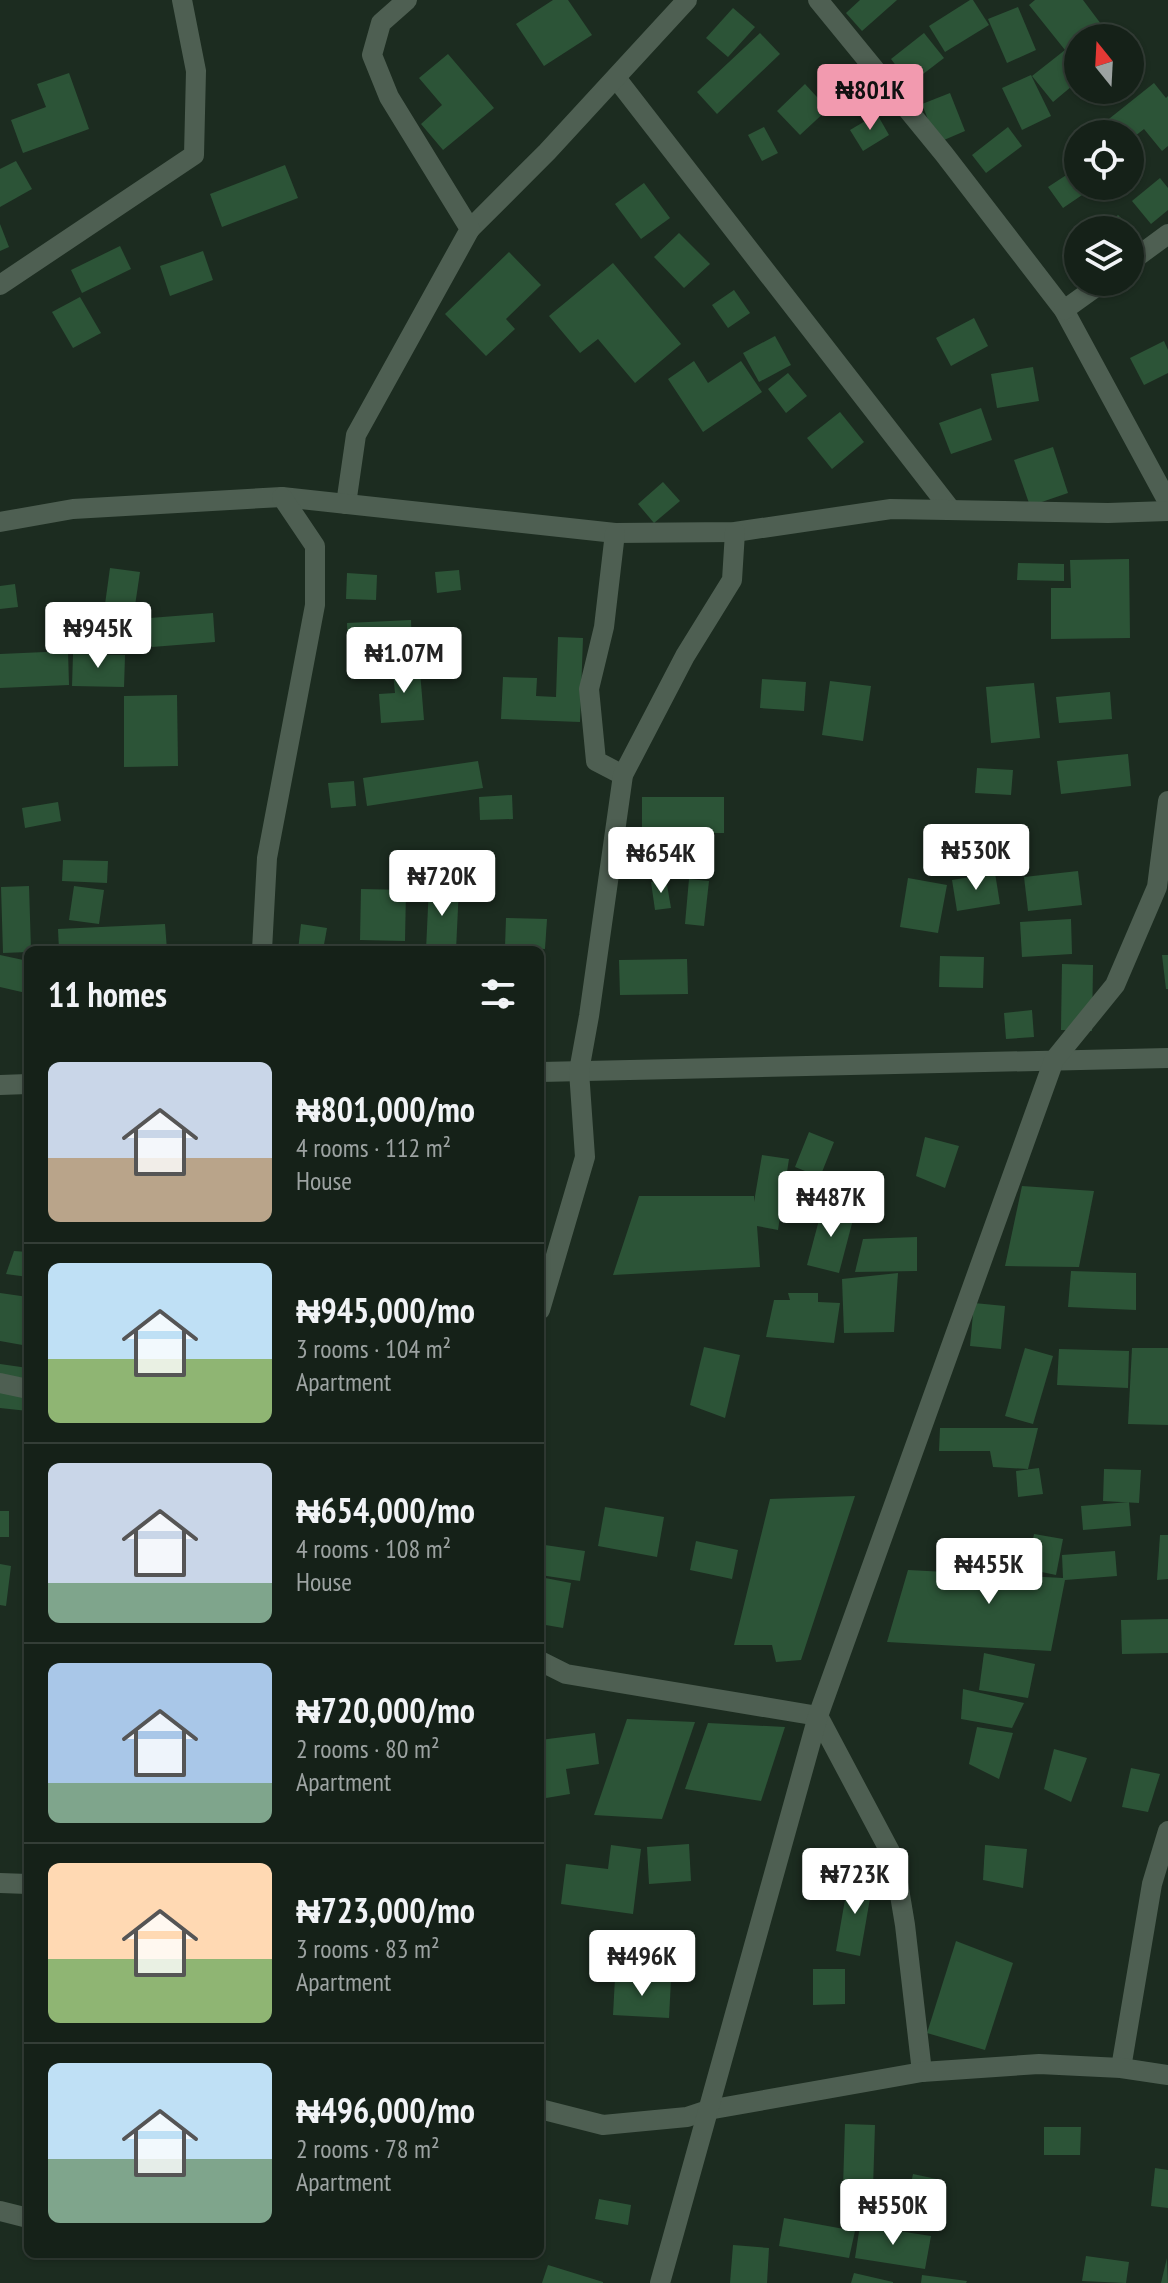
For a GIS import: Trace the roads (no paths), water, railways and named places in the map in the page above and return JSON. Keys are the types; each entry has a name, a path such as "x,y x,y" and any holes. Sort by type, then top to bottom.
{"street":[{"path":"0,285 194,155 196,71 182,0"},
{"path":"407,0 381,23 372,55 389,97 470,229"},
{"path":"346,504 356,435 470,229 547,152 687,0"},
{"path":"818,0 944,154 1064,310 1159,465 1168,502"},
{"path":"616,78 951,510"},
{"path":"1144,252 1168,234"},
{"path":"1064,310 1084,296"},
{"path":"0,522 73,509 282,497 615,533 735,532 891,509 1108,513 1168,511"},
{"path":"262,946 267,858 315,605 315,546 282,497"},
{"path":"546,1269 585,1157 579,1071 623,775 685,656 732,580 735,532"},
{"path":"615,533 604,627 589,689 596,761 623,775"},
{"path":"660,2283 818,1716 1054,1060 1115,985 1157,887 1168,801"},
{"path":"544,1072 1168,1058"},
{"path":"0,1085 24,1084"},
{"path":"0,1383 24,1388"},
{"path":"544,1663 566,1674 818,1716"},
{"path":"818,1716 894,1859 922,2072"},
{"path":"1121,2068 1152,1884 1168,1831"},
{"path":"0,1883 24,1884"},
{"path":"544,2110 603,2125 687,2117 708,2110 922,2072 1039,2064 1121,2068 1168,2075"},
{"path":"0,2211 24,2217"}]}
